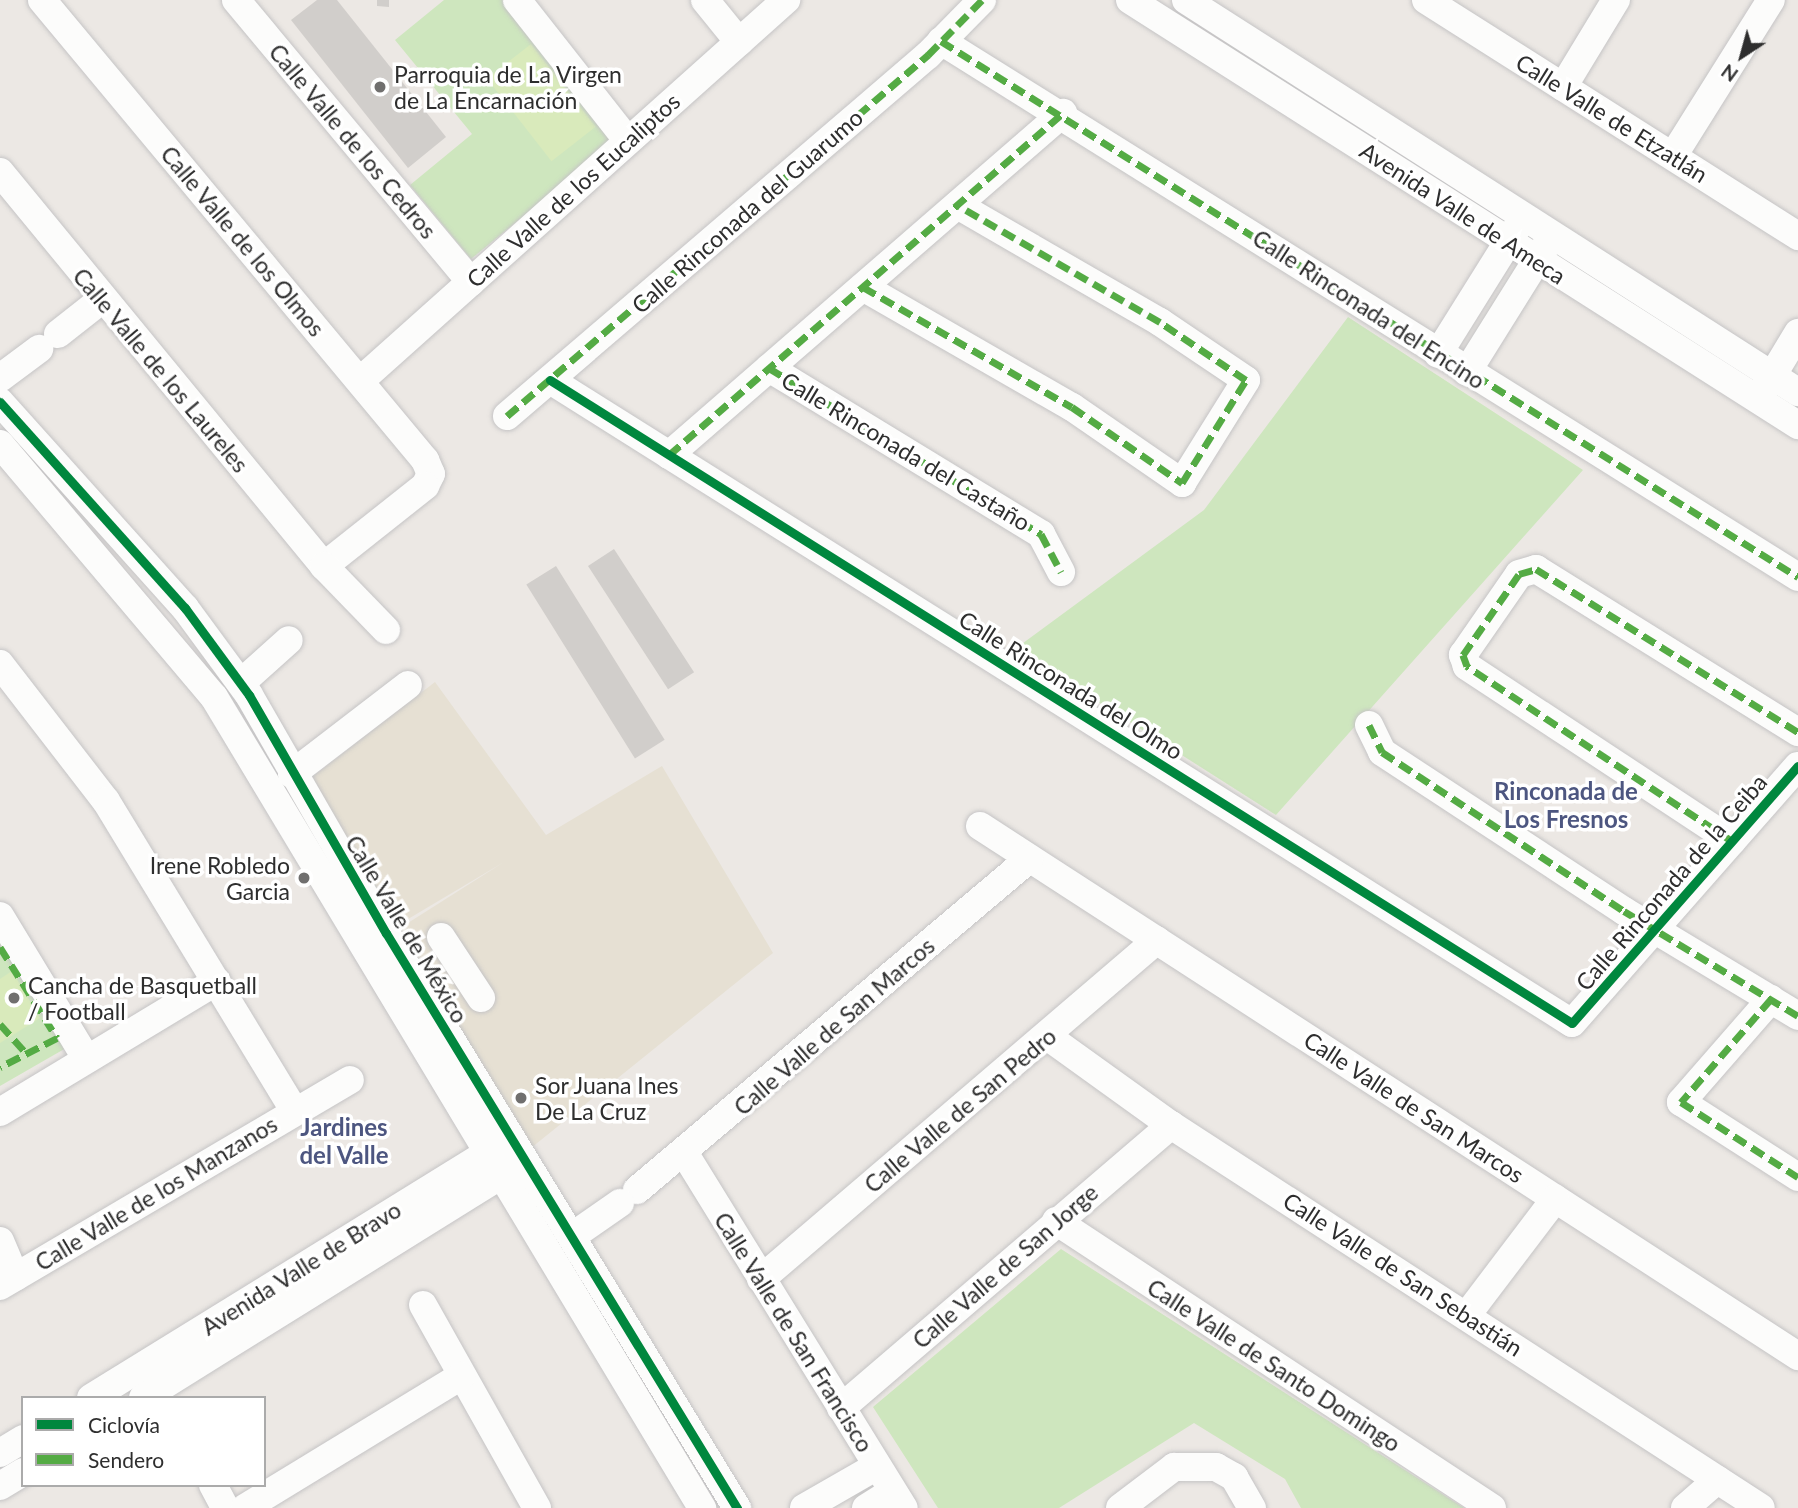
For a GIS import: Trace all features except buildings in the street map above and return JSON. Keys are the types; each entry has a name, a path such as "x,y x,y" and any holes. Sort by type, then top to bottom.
{"street":[{"name":"Calle Valle de los Olmos","path":"42,0 425,460 431,474 425,486 324,566"},
{"name":"Calle Valle de los Cedros","path":"236,0 471,282"},
{"path":"517,0 628,141"},
{"path":"705,0 739,42"},
{"name":"Calle Valle de los Eucaliptos","path":"360,381 786,0"},
{"name":"Calle Rinconada del Guarumo","path":"507,416 941,41 982,0"},
{"name":"Avenida Valle de Ameca","path":"1130,0 1508,243 1544,249"},
{"name":"Avenida Valle de Ameca","path":"1186,0 1522,218 1544,249 1765,388 1798,425"},
{"path":"1563,87 1616,0"},
{"path":"1673,156 1771,0"},
{"name":"Calle Valle de Etzatlán","path":"1442,4 1563,87 1796,230"},
{"name":"Calle Rinconada del Encino","path":"941,41 1063,113 1438,354 1798,577"},
{"path":"669,455 1063,113"},
{"name":"Calle Valle de los Laureles","path":"0,172 101,300 324,566 386,630"},
{"path":"863,287 1072,407 1182,483 1245,380 1160,322 957,205"},
{"path":"1438,354 1522,218"},
{"path":"1467,372 1544,249"},
{"path":"0,378 101,300"},
{"path":"1765,388 1798,333"},
{"name":"Calle Rinconada del Castaño","path":"769,368 1041,534 1061,572"},
{"name":"Calle Rinconada del Olmo","path":"550,380 1573,1023"},
{"name":"Avenida Valle de Ameca","path":"1765,388 1798,393"},
{"name":"Calle Valle de México","path":"0,402 84,500 185,608 241,683 423,994 573,1235 737,1508"},
{"name":"Calle Valle de México","path":"0,444 214,697 702,1508"},
{"path":"62,519 84,500"},
{"path":"1732,841 1467,666 1463,655 1519,574 1536,569 1798,732"},
{"path":"241,683 289,640"},
{"path":"0,664 106,801 294,1110"},
{"path":"292,774 408,685"},
{"path":"1369,725 1382,752 1798,1016"},
{"name":"Calle Rinconada de la Ceiba","path":"1573,1023 1798,766"},
{"name":"Calle Valle de San Marcos","path":"980,826 1798,1356"},
{"name":"Calle Valle de San Marcos","path":"573,1235 685,1154 1028,859"},
{"path":"0,916 86,1058"},
{"path":"441,937 481,999"},
{"name":"Calle Valle de San Pedro","path":"761,1279 1157,940"},
{"path":"423,994 461,968"},
{"path":"0,1112 217,981"},
{"path":"1771,999 1681,1102 1798,1177"},
{"name":"Calle Valle de San Sebastián","path":"1047,1036 1171,1125 1761,1508"},
{"name":"Calle Valle de los Manzanos","path":"7,1282 294,1110 350,1080"},
{"name":"Calle Valle de San Jorge","path":"841,1408 1171,1125"},
{"name":"Avenida Valle de Bravo","path":"94,1396 519,1149"},
{"name":"Calle Valle de San Francisco","path":"685,1154 898,1500"},
{"name":"Avenida Valle de Bravo","path":"156,1394 494,1164"},
{"path":"1467,1315 1555,1199"},
{"name":"Calle Valle de Santo Domingo","path":"1056,1221 1492,1508"},
{"path":"0,1241 7,1282"},
{"path":"423,1305 534,1507"},
{"path":"245,1508 461,1376"},
{"path":"0,1453 21,1440"},
{"path":"804,1508 877,1466"},
{"path":"1120,1508 1174,1467 1216,1466 1234,1477 1252,1508"},
{"path":"0,1486 21,1473"},
{"path":"1685,1508 1717,1480"},
{"path":"214,1487 225,1508"},
{"path":"866,1508 898,1500"}],"shaded area":[{"path":"435,682 546,835 662,766 773,953 531,1148 400,928 504,862 398,925 311,778"}],"green space":[{"path":"444,0 506,0 619,138 471,259 410,185 472,134 395,40"},
{"path":"531,44 596,127 552,161 487,78"},
{"path":"1348,317 1583,470 1276,815 1015,649 1204,510"},
{"path":"0,931 73,1044 0,1086"},
{"name":"Cancha de Basquetball / Football","path":"12,971 40,1018 0,1043 0,979"},
{"path":"1061,1249 1464,1508 1301,1508 1285,1479 1194,1423 1059,1508 938,1508 873,1407"}],"marked path":[{"path":"507,416 928,55 982,0"},
{"path":"941,41 1798,577"},
{"path":"669,455 1063,113"},
{"path":"863,287 1072,407 1182,483 1246,380 1160,322 957,205"},
{"path":"769,368 1041,534 1061,572"},
{"path":"1732,841 1467,666 1463,655 1519,574 1536,569 1798,732"},
{"path":"1369,725 1382,752 1624,911 1798,1016"},
{"path":"0,947 57,1038 0,1067"},
{"path":"1771,999 1681,1102 1798,1177"},
{"path":"0,1024 26,1053"}],"cycle path":[{"path":"550,380 1572,1023 1798,766"},
{"path":"0,402 185,608 249,695 386,933 737,1508"}],"place":[{"name":"Parroquia de La Virgen de La Encarnación","path":"380,87"},
{"name":"Irene Robledo Garcia","path":"304,878"},
{"name":"Cancha de Basquetball / Football","path":"14,998"},
{"name":"Sor Juana Ines De La Cruz","path":"521,1098"}],"district":[{"name":"Rinconada de Los Fresnos","path":"1566,805"},
{"name":"Jardines del Valle","path":"344,1141"}]}
